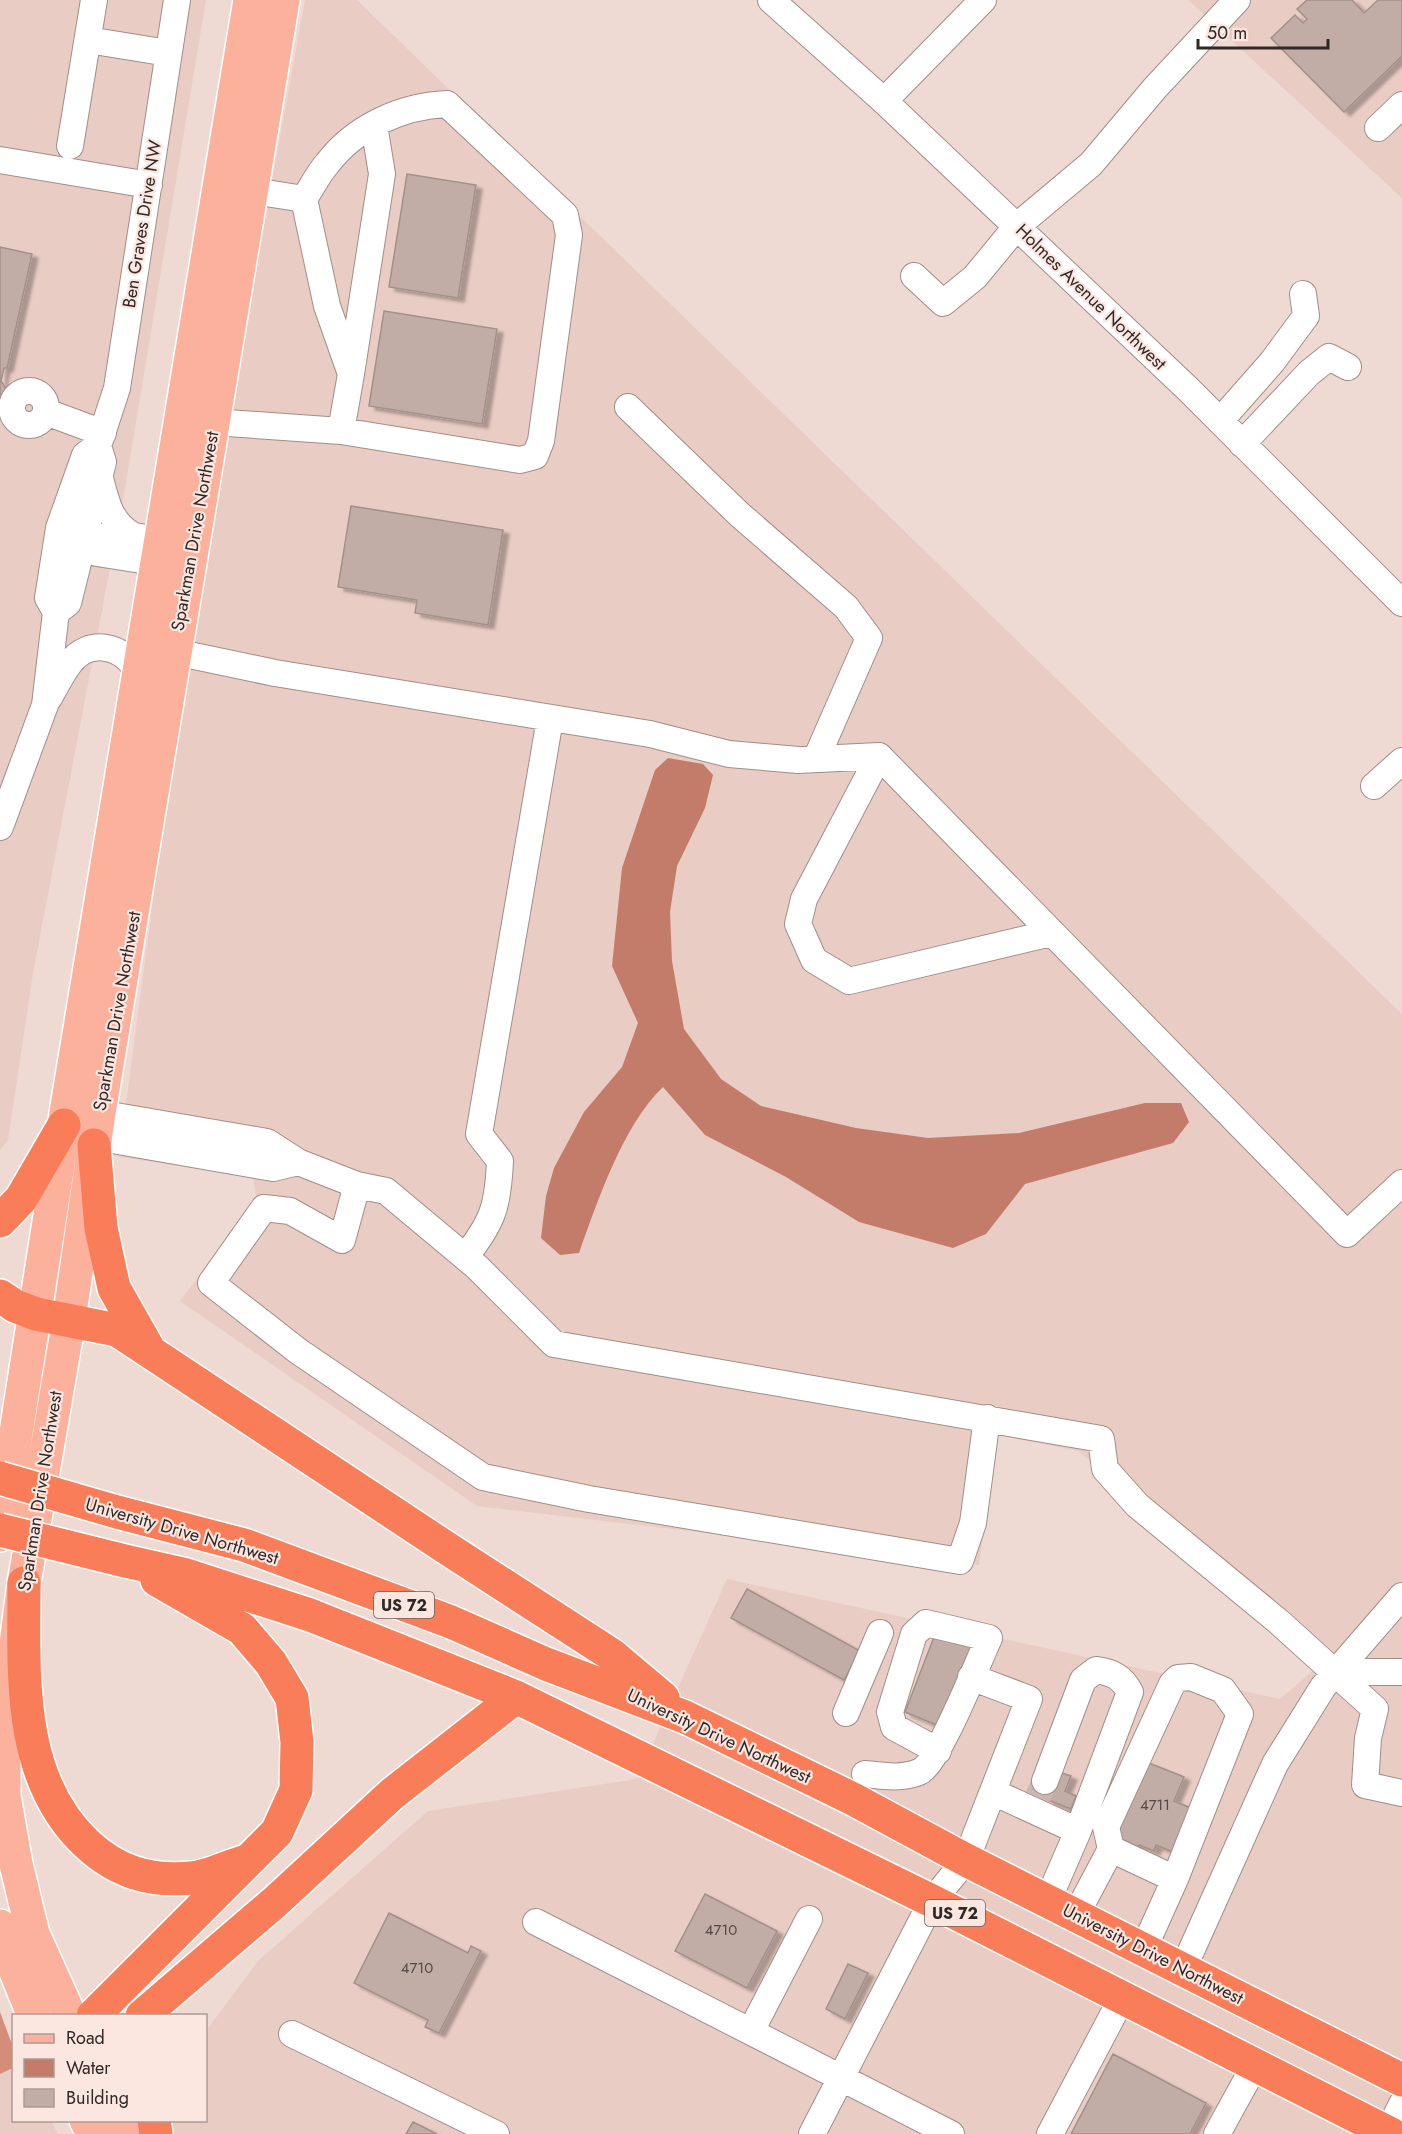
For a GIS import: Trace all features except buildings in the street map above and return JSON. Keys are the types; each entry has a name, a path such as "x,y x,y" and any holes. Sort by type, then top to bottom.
{"highway":[{"path":"0,1221 21,1199 65,1121"},
{"path":"96,1132 101,1228 114,1288 150,1352"},
{"path":"0,1296 15,1306 36,1314 117,1330 612,1655 685,1717"},
{"name":"University Drive Northwest","path":"0,1478 117,1512 244,1545 451,1623 546,1665 685,1717 853,1799 966,1860 1402,2080"},
{"name":"US 72","path":"0,1530 183,1574 310,1615 516,1696 932,1901 1389,2134"},
{"path":"95,2014 277,1832 296,1790 297,1742 292,1698 271,1663 242,1629 125,1561"},
{"path":"24,1583 24,1687 33,1745 48,1792 68,1827 100,1857 142,1878 192,1878 245,1862"},
{"path":"144,2014 191,1976 392,1794 516,1696"},
{"path":"176,2014 191,1976"}],"main road":[{"name":"Sparkman Drive Northwest","path":"69,2014 33,1934 16,1864 4,1796 4,1735 24,1583 69,1320 96,1132 175,652 166,550 213,422 250,0"},
{"name":"Sparkman Drive Northwest","path":"0,1535 138,672 166,550 235,188 283,0"},
{"path":"0,1926 33,2014"}],"street":[{"path":"70,146 94,0"},
{"name":"Ben Graves Drive NW","path":"56,612 68,603 103,462 100,440 117,388 177,0"},
{"name":"Holmes Avenue Northwest","path":"771,0 884,101 1017,226 1220,421 1402,603"},
{"path":"884,101 983,0"},
{"path":"914,276 943,303 975,277 1017,226 1091,164 1155,88 1237,0"},
{"path":"88,40 168,53"},
{"path":"213,422 341,431 520,460 535,456 541,441 569,235 565,215 447,104 425,105 404,111 374,124 357,135 327,164 304,199 327,306 351,374"},
{"path":"1378,128 1402,105"},
{"path":"341,431 382,174 374,124"},
{"path":"0,160 148,185"},
{"path":"235,188 304,199"},
{"path":"1220,421 1272,362 1306,316 1303,294"},
{"path":"1242,444 1309,373 1329,357 1348,368"},
{"path":"628,407 740,515 846,607 869,638 816,759"},
{"path":"46,412 100,440"},
{"name":"Ben Graves Drive NW","path":"0,827 45,705 56,612 48,598 52,563 66,505 85,455 100,440"},
{"path":"99,475 111,515 166,550"},
{"path":"66,505 82,543 97,553 166,550"},
{"path":"52,563 82,543 98,538 166,550"},
{"path":"45,705 69,663 90,648 113,648 133,662 138,672"},
{"path":"175,652 275,673 650,734 729,754 816,759 879,756 1347,1234 1402,1183"},
{"path":"465,1257 487,1229 499,1195 500,1161 479,1134 550,719"},
{"path":"879,756 804,899 798,924 814,960 849,981 1051,933"},
{"path":"1374,786 1402,761"},
{"path":"65,1121 96,1132 273,1168 298,1162 357,1185 386,1191 465,1257 554,1344 1101,1438 1105,1469 1137,1505 1336,1672 1375,1708 1368,1738 1365,1785 1402,1793"},
{"path":"357,1185 342,1240 290,1211 264,1208 211,1283 298,1352 483,1477 589,1499 960,1561 973,1523 987,1418"},
{"path":"1183,1969 1275,1764 1336,1672 1402,1596"},
{"path":"865,1774 901,1777 922,1771 938,1751 989,1638 926,1623 914,1634 890,1713 894,1727 938,1751"},
{"path":"846,1713 880,1633"},
{"path":"1039,1796 1083,1680 1096,1670 1109,1672 1124,1680 1130,1692 1078,1831 1062,1907"},
{"path":"1336,1672 1402,1672"},
{"path":"812,2134 932,1901 966,1860 1029,1699 971,1677"},
{"path":"1111,1849 1106,1827 1172,1684 1178,1678 1191,1677 1223,1690 1240,1714 1175,1879 1144,1948"},
{"path":"993,1792 1039,1796 1078,1831"},
{"path":"1062,1907 1111,1849"},
{"path":"1111,1849 1175,1879"},
{"path":"751,2031 809,1919"},
{"path":"536,1922 951,2134"},
{"path":"1050,2134 1122,1998"},
{"path":"292,2034 496,2134"},
{"path":"1217,2134 1255,2065"},
{"path":"1389,2134 1402,2104"}],"shaded area":[{"path":"0,0 206,0 124,494 33,973 8,1140 0,1150"},
{"path":"305,0 357,0 1402,1014 1402,2134 171,2134 171,2122 207,2122 207,2030 258,1961 428,1811 637,1779 727,1579 1280,1699 1329,1657 1078,1451 998,1435 979,1565 477,1506 180,1301 257,1200 253,1177 119,1157 184,665"},
{"path":"1188,0 1402,0 1402,198"},
{"path":"0,2012 12,2044 12,2068 0,2074"},
{"path":"12,2068 12,2122 52,2122 58,2134 0,2134 0,2074"}],"water":[{"path":"668,758 703,764 713,775 705,808 677,866 670,912 672,961 684,1029 721,1079 761,1106 856,1128 928,1138 1019,1133 1145,1103 1181,1103 1189,1122 1173,1143 1025,1184 986,1234 953,1248 859,1222 786,1177 705,1135 663,1087 649,1103 624,1142 603,1187 579,1253 560,1255 541,1238 546,1196 554,1168 584,1112 622,1067 638,1023 612,966 622,868 655,770"}],"tunnel":[{"path":"1038,1797 1045,1781"}]}
